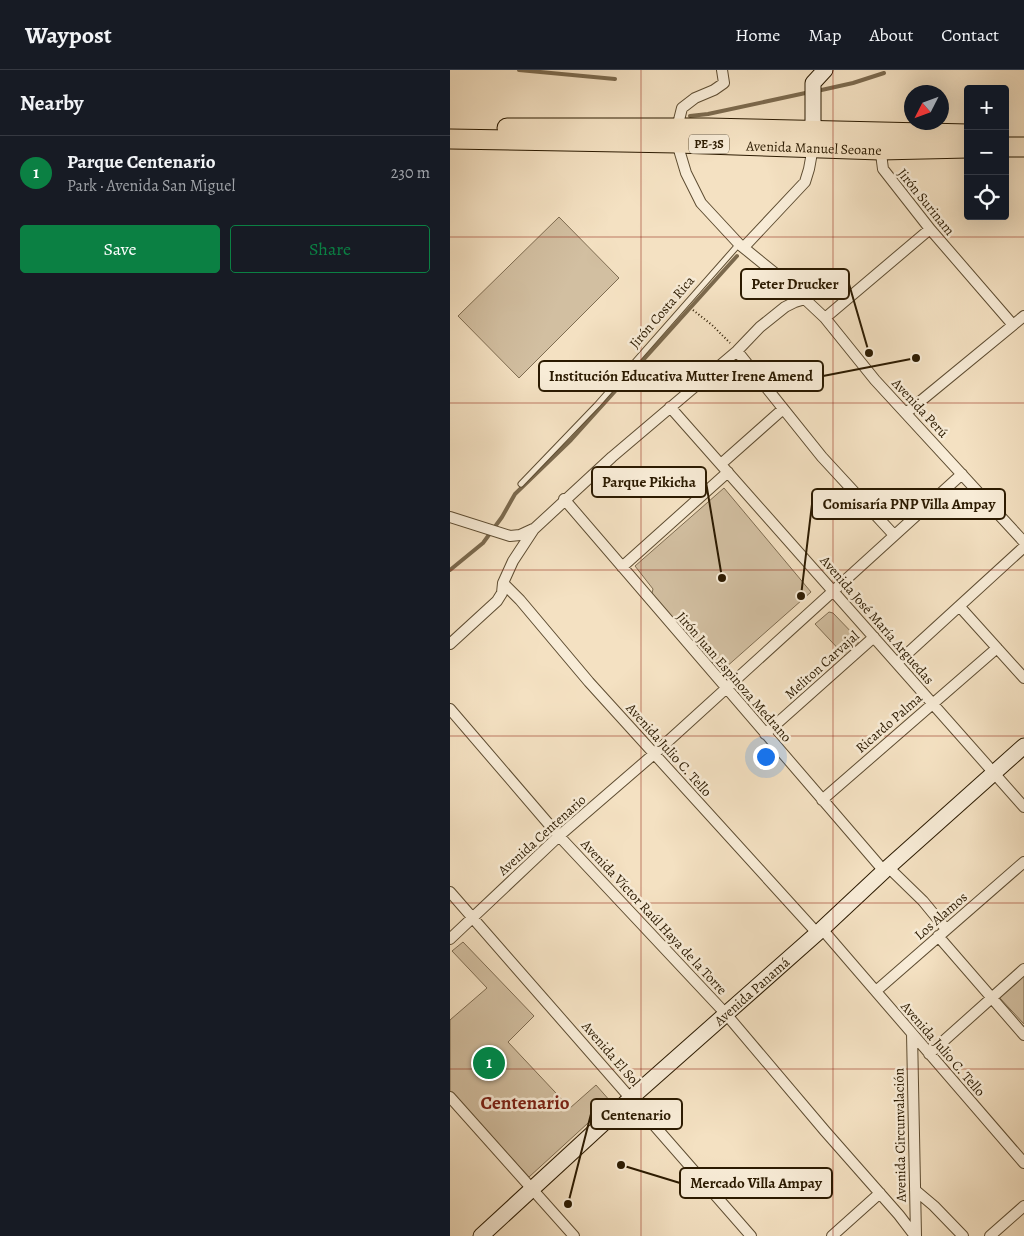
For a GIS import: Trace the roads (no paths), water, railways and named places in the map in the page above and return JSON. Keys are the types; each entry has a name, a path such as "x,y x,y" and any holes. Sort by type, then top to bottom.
{"highway":[{"name":"Avenida Manuel Seoane","path":"450,128 880,141 964,148"},
{"name":"Avenida Manuel Seoane","path":"880,141 964,134"},
{"path":"1009,134 1024,135"},
{"name":"Avenida Manuel Seoane","path":"450,139 677,136"},
{"path":"1009,147 1024,147"}],"street":[{"path":"677,136 682,108 695,98 714,90 724,83 722,70"},
{"path":"813,139 813,83 825,70"},
{"name":"Avenida Perú","path":"677,136 686,173 701,203 742,246 825,318 875,380 1024,542"},
{"name":"Jirón Costa Rica","path":"742,246 804,182 809,169 813,139"},
{"name":"Jirón Surinam","path":"880,141 883,169 930,229 1013,325"},
{"path":"825,318 930,229"},
{"path":"450,644 497,601 502,593 503,583 513,561 534,529 564,500 737,350 760,327 785,307 805,299"},
{"path":"906,413 1024,316"},
{"path":"737,350 822,457 894,535"},
{"name":"Avenida José María Arguedas","path":"670,407 1024,807"},
{"path":"622,567 783,409"},
{"name":"Avenida Centenario","path":"450,939 559,836 654,754 962,474"},
{"name":"Jirón Juan Espinoza Medrano","path":"564,500 822,800 886,869 923,901 946,929"},
{"path":"450,517 510,536 534,529"},
{"path":"897,663 1024,547"},
{"name":"Avenida Julio C. Tello","path":"503,583 654,754 876,991 1024,1163"},
{"path":"960,607 1024,678"},
{"name":"Meliton Carvajal","path":"765,734 874,637"},
{"name":"Ricardo Palma","path":"822,800 997,648"},
{"name":"Avenida Víctor Raúl Haya de la Torre","path":"450,710 559,836 726,1014 818,1124 916,1236"},
{"name":"Avenida Panamá","path":"481,1236 631,1098 820,931 886,869 1024,746"},
{"name":"Los Alamos","path":"876,991 1024,862"},
{"name":"Avenida El Sol","path":"450,892 474,917 750,1236"},
{"path":"938,936 1024,1035"},
{"path":"930,1054 1024,968"},
{"name":"Avenida Circunvalación","path":"912,1033 916,1236"},
{"path":"450,1097 574,1236"},
{"path":"915,1190 964,1236"},
{"path":"832,1236 880,1193"},
{"path":"990,1236 1024,1206"}],"lane":[{"name":"Jirón Costa Rica","path":"521,484 597,405 742,246"}],"waterway":[{"path":"519,70 615,79"},
{"path":"817,91 853,83 884,73"},
{"path":"690,116 708,114 810,92"},
{"path":"450,570 483,543 502,517 515,494 571,440 737,256"}],"place":[{"name":"Peter Drucker","path":"869,353"},
{"name":"Institución Educativa Mutter Irene Amend","path":"916,358"},
{"name":"Parque Pikicha","path":"722,578"},
{"name":"Comisaría PNP Villa Ampay","path":"801,596"},
{"name":"Parque Centenario","path":"489,1063"},
{"name":"Mercado Villa Ampay","path":"621,1165"},
{"name":"Centenario","path":"568,1204"}],"district":[{"name":"Centenario","path":"525,1103"}]}
